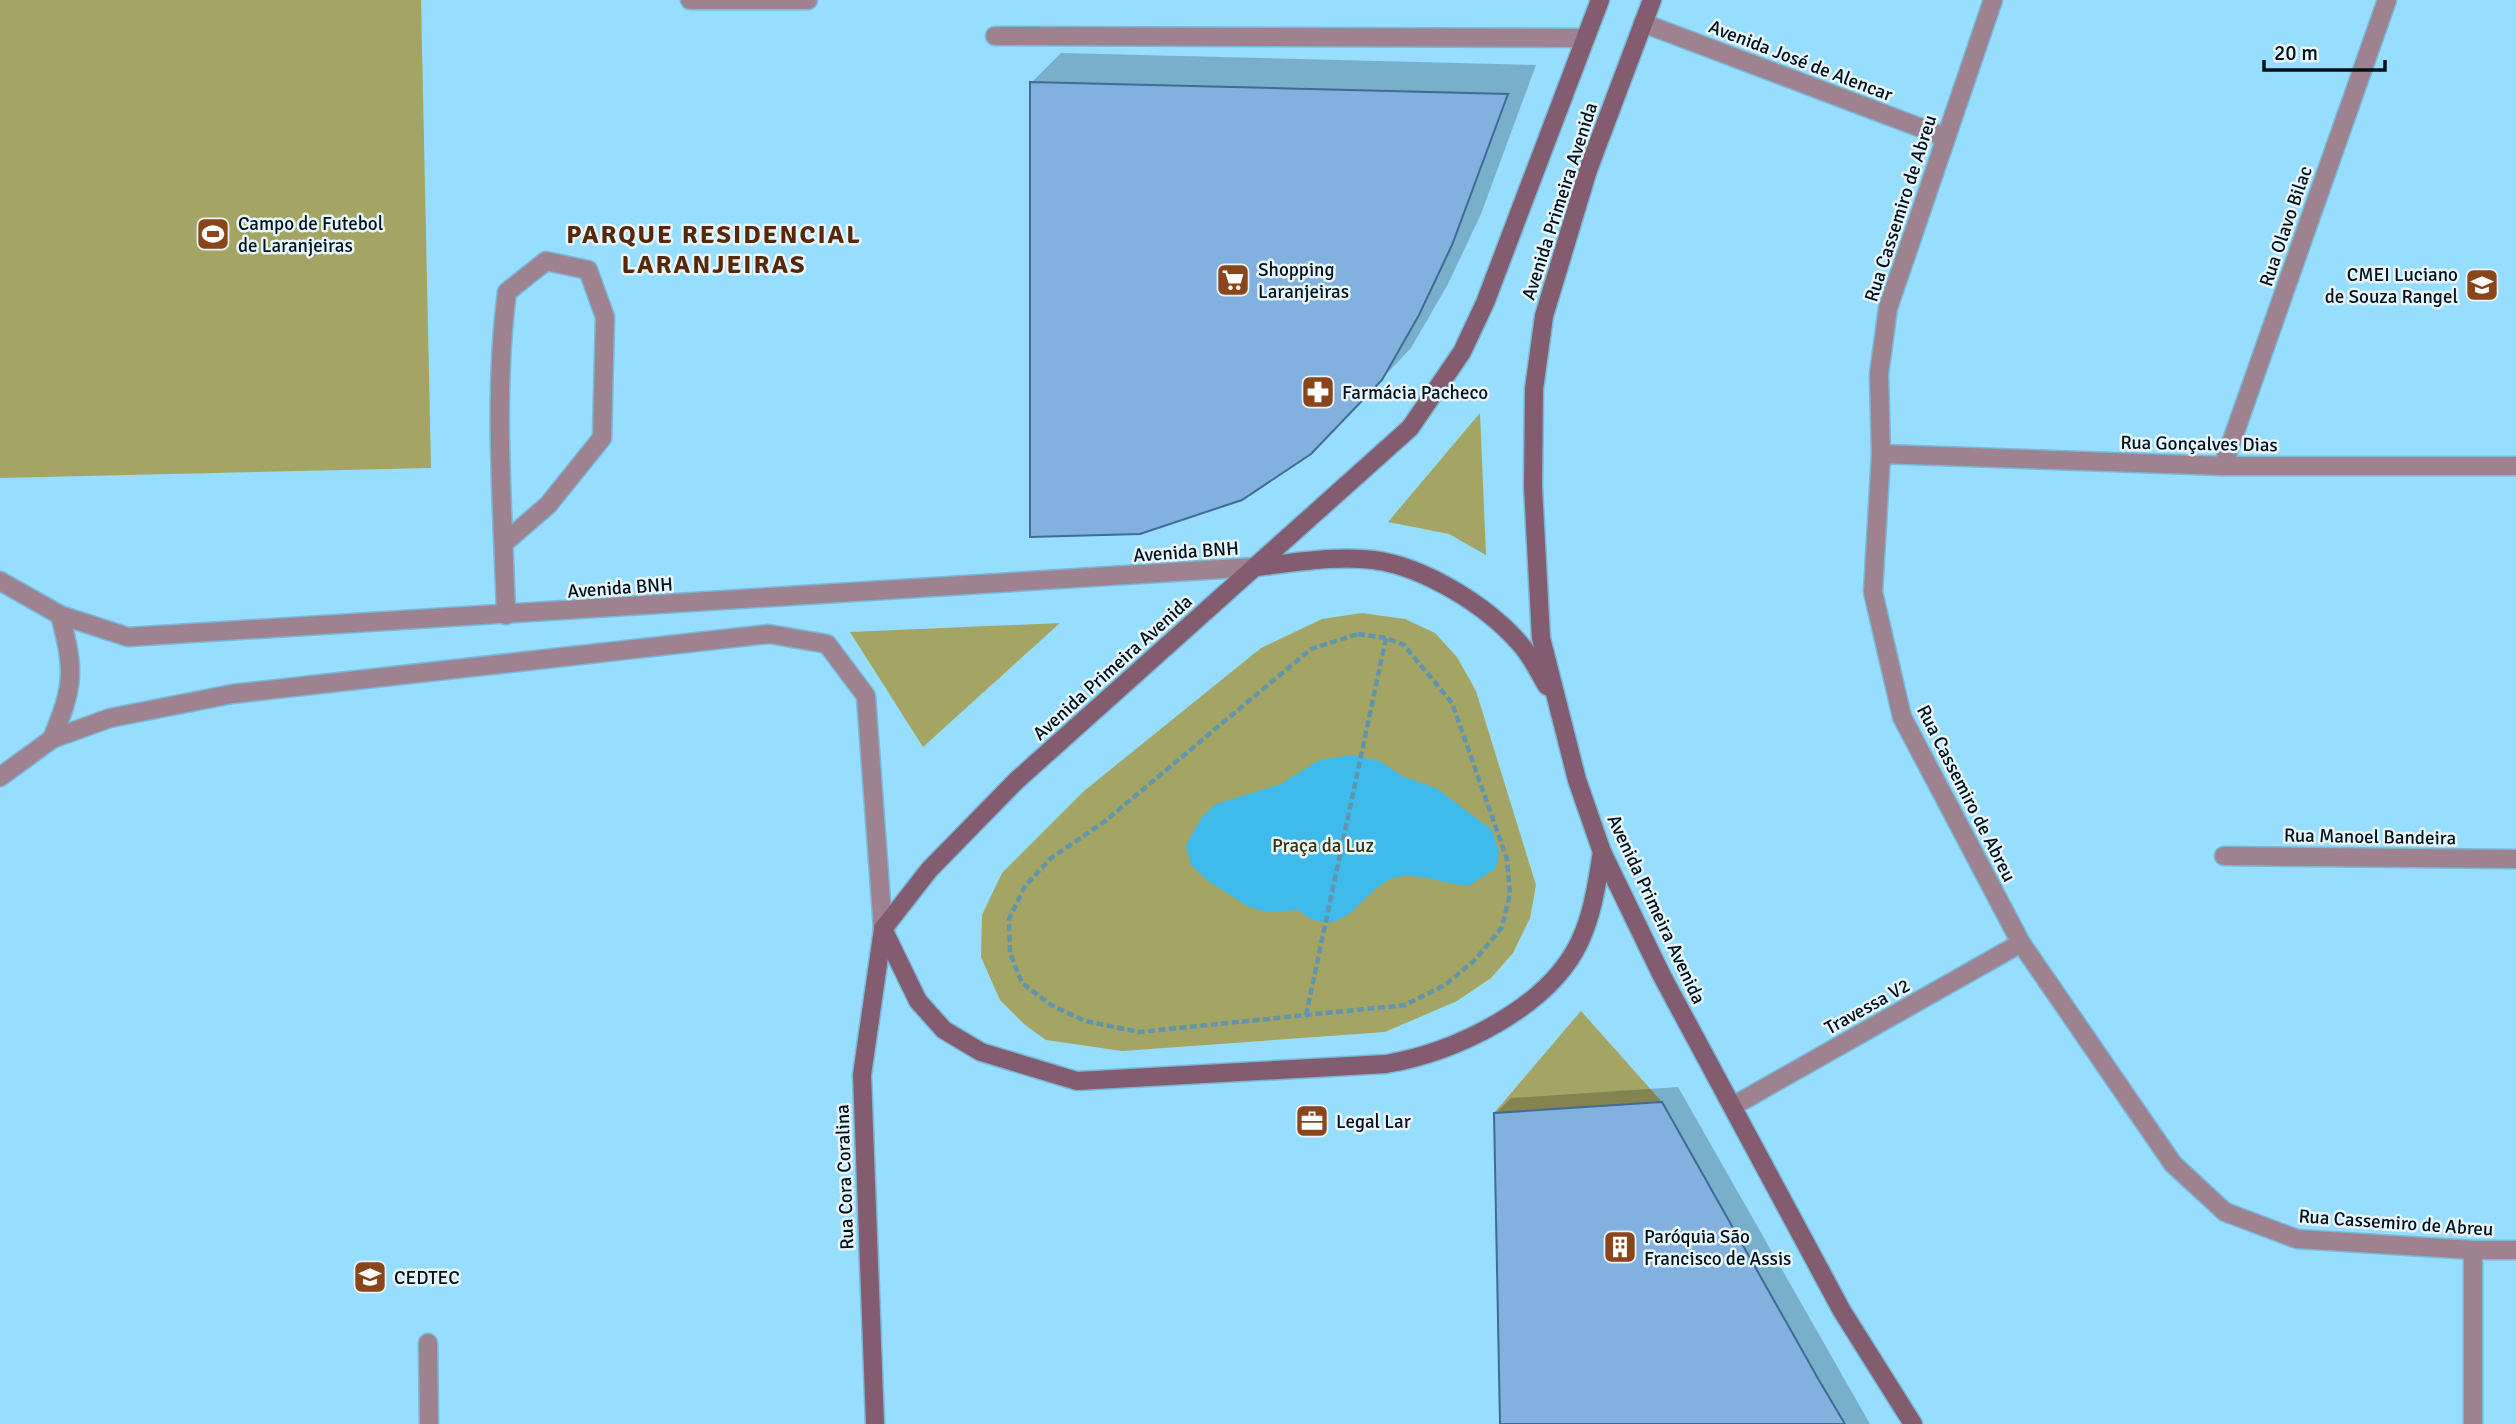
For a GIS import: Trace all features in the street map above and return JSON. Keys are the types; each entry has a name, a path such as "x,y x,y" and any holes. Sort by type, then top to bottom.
{"main road":[{"name":"Avenida Primeira Avenida","path":"883,929 929,870 982,814 1410,428 1462,352 1485,303 1600,0"},
{"name":"Avenida Primeira Avenida","path":"1652,0 1588,170 1560,253 1544,316 1534,389 1536,569 1541,638 1554,698 1577,780 1602,852 1662,975 1842,1311 1913,1424"},
{"path":"1255,567 1329,559 1375,560 1433,579 1483,610 1522,646 1554,698"},
{"path":"883,929 918,1001 944,1030 981,1052 1077,1081 1386,1064 1425,1057 1468,1040 1501,1021 1546,987 1579,944 1593,908 1602,852"},
{"name":"Rua Cora Coralina","path":"875,1424 862,1075 883,929"}],"street":[{"path":"690,0 808,0"},
{"name":"Rua Cassemiro de Abreu","path":"1993,0 1888,308 1879,374 1881,454 1873,592 1902,716 2021,943 2173,1164 2225,1212 2297,1240 2516,1250"},
{"name":"Rua Olavo Bilac","path":"2223,466 2387,0"},
{"name":"Avenida José de Alencar","path":"1643,23 1945,136"},
{"path":"995,36 1585,38"},
{"path":"504,543 548,505 602,438 605,317 588,270 546,261 507,292 499,350 504,543 506,615"},
{"name":"Rua Gonçalves Dias","path":"1881,454 2223,466 2516,466"},
{"name":"Avenida BNH","path":"0,581 60,615 128,638 1255,567"},
{"path":"52,739 69,698 73,671 60,615"},
{"path":"0,777 52,739 110,718 232,694 769,635 827,644 866,696 883,929"},
{"name":"Rua Manoel Bandeira","path":"2224,856 2516,859"},
{"name":"Travessa V2","path":"1733,1106 2021,943"},
{"path":"2473,1250 2473,1424"},
{"path":"428,1343 429,1424"}],"path":[{"path":"1358,634 1386,638 1404,645 1452,704 1507,859 1510,894 1502,927 1475,960 1445,985 1405,1005 1139,1032 1085,1021 1051,1005 1022,982 1010,953 1009,919 1026,886 1051,858 1104,822 1311,649 1358,634"},
{"path":"1306,1015 1386,638"}],"green space":[{"name":"Campo de Futebol de Laranjeiras","path":"0,0 421,0 431,468 0,478"},
{"path":"1480,413 1486,555 1449,534 1388,522"},
{"name":"Praça da Luz","path":"1362,613 1405,619 1435,633 1457,657 1476,691 1536,885 1530,918 1513,953 1491,978 1457,1001 1385,1032 1122,1051 1046,1040 1024,1024 1000,1000 981,957 982,915 1002,873 1084,791 1261,648 1322,619"},
{"path":"1060,623 923,747 850,632"},
{"path":"1581,1011 1662,1102 1494,1113"}],"water":[{"path":"1352,755 1380,761 1402,776 1436,788 1492,830 1499,852 1496,868 1469,886 1413,876 1394,878 1382,884 1351,912 1328,922 1314,920 1298,910 1266,912 1247,906 1207,880 1191,865 1186,845 1202,817 1216,804 1281,784 1319,760"}],"building":[{"name":"Shopping Laranjeiras","path":"1030,82 1508,94 1452,245 1419,315 1382,380 1311,454 1242,500 1140,534 1030,537"},
{"name":"Paróquia São Francisco de Assis","path":"1662,1102 1845,1424 1500,1424 1494,1113"}],"place":[{"name":"Campo de Futebol de Laranjeiras","path":"213,234"},
{"name":"Shopping Laranjeiras","path":"1233,280"},
{"name":"CMEI Luciano de Souza Rangel","path":"2482,285"},
{"name":"Farmácia Pacheco","path":"1318,392"},
{"name":"Legal Lar","path":"1312,1121"},
{"name":"Paróquia São Francisco de Assis","path":"1620,1247"},
{"name":"CEDTEC","path":"370,1277"}],"district":[{"name":"PARQUE RESIDENCIAL LARANJEIRAS","path":"714,249"}]}
